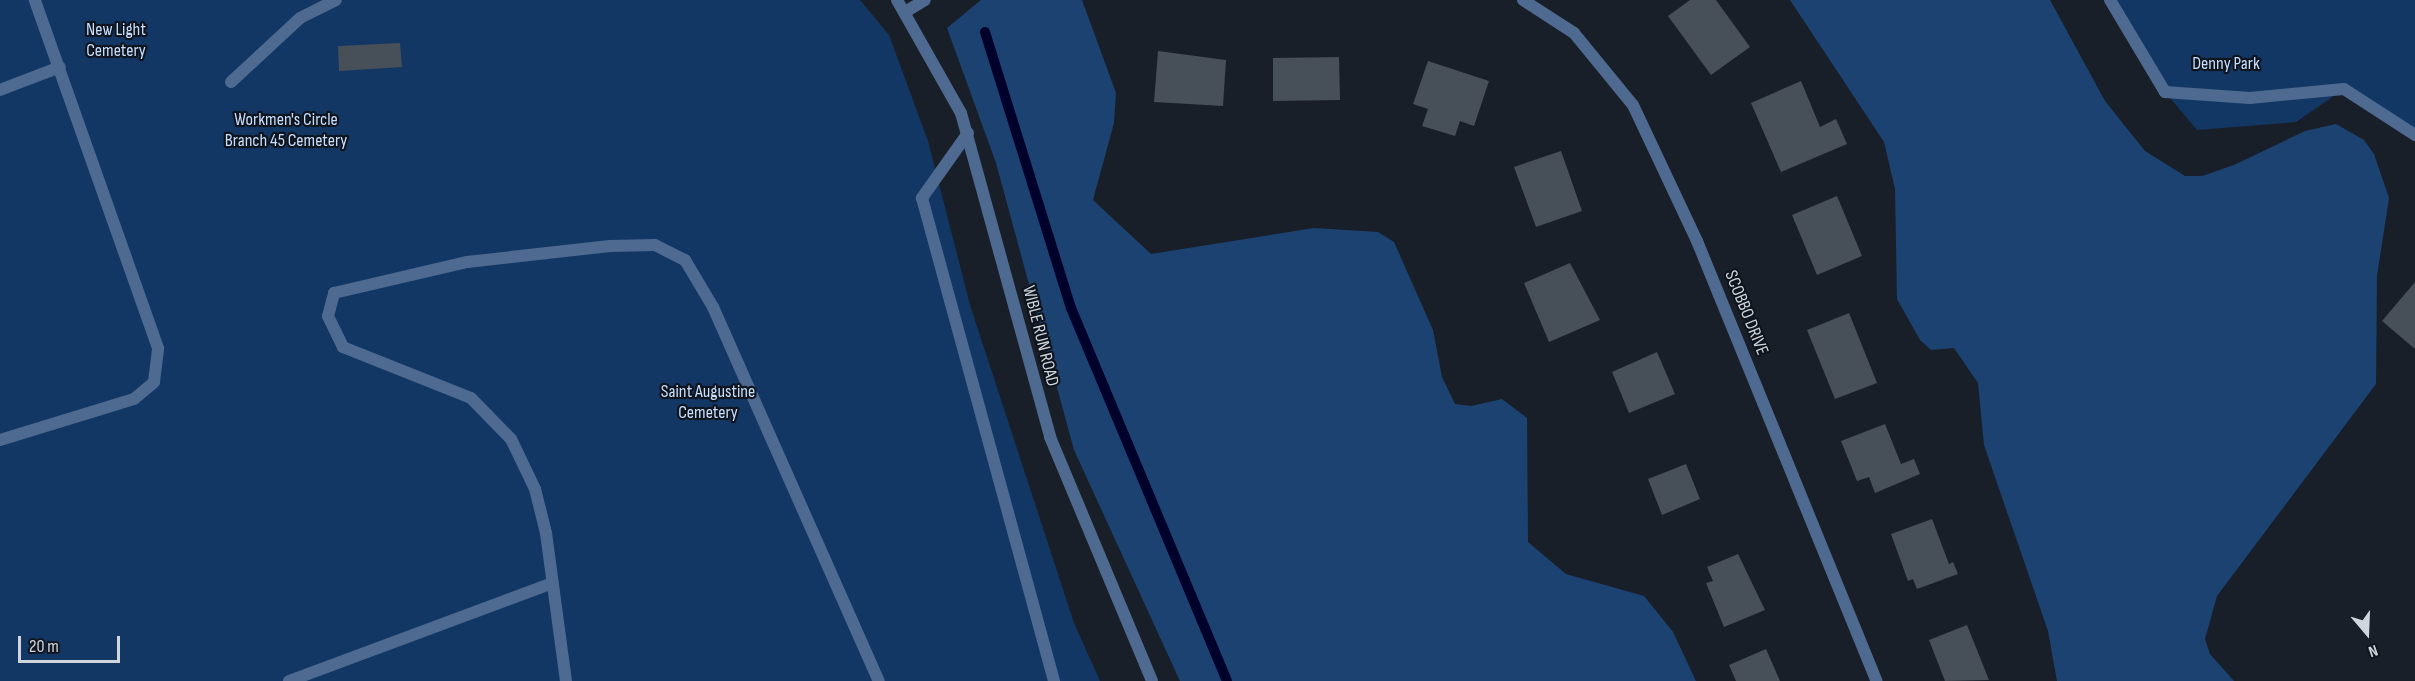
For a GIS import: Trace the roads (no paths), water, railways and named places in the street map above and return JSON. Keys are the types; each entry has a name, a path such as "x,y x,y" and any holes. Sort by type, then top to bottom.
{"street":[{"path":"0,440 134,399 154,382 158,348 35,0"},
{"path":"231,82 300,18 336,0"},
{"name":"WIBLE RUN ROAD","path":"897,0 951,89 968,133 1050,437 1152,681"},
{"path":"905,12 925,0"},
{"name":"SCOBBO DRIVE","path":"1523,0 1574,33 1634,105 1697,241 1877,681"},
{"path":"2110,0 2165,92 2250,98 2344,89 2415,135"},
{"path":"0,90 60,67"},
{"path":"968,133 922,198 1054,681"},
{"path":"566,681 535,489 511,439 471,398 343,347 328,316 334,293 467,262 610,246 655,245 685,260 713,307 879,681"},
{"path":"289,681 552,583"}],"waterway":[{"path":"985,32 1071,308 1227,681"}],"park label":[{"name":"New Light Cemetery","path":"116,42"},
{"name":"Denny Park","path":"2226,64"},
{"name":"Workmen's Circle Branch 45 Cemetery","path":"286,131"},
{"name":"Saint Augustine Cemetery","path":"708,403"}]}
